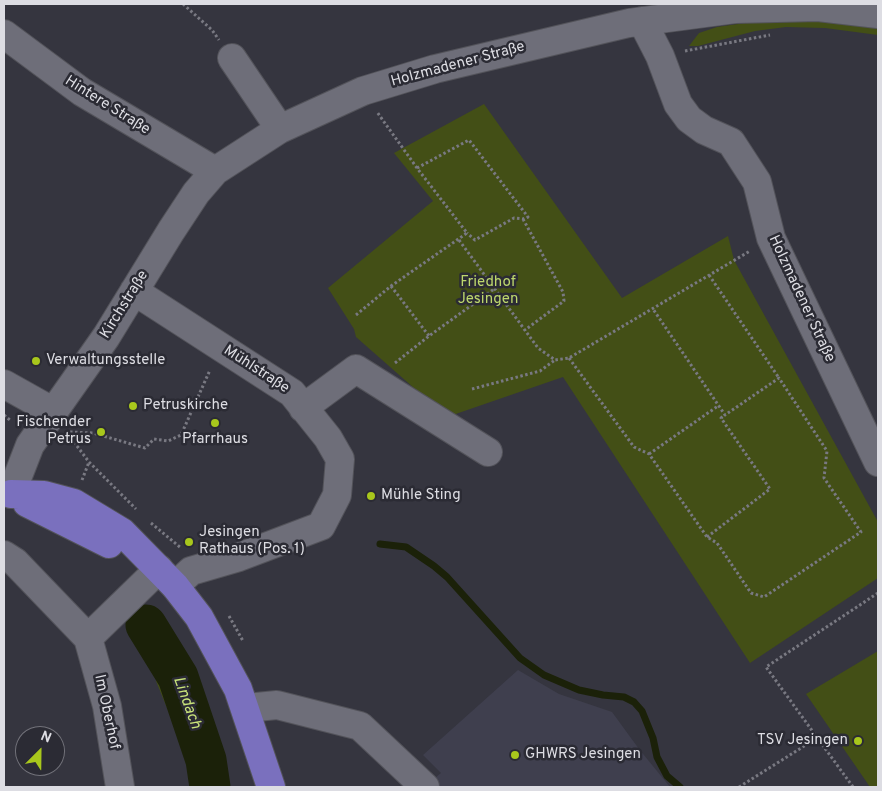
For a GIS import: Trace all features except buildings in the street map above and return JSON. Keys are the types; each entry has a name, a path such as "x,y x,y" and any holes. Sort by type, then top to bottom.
{"main road":[{"path":"8,493 44,495 74,503 122,532 167,578 200,617 238,689 246,708 271,787"}],"street":[{"name":"Holzmadener Straße","path":"215,171 280,129 363,91 435,69 631,16 735,9 818,7 878,14"},
{"name":"Holzmadener Straße","path":"631,16 660,56 678,104 689,119 704,130 731,142 757,182 771,238 878,462"},
{"name":"Hintere Straße","path":"4,34 82,92 215,171"},
{"path":"232,58 280,129"},
{"name":"Kirchstraße","path":"8,493 30,445 60,422 106,337 170,231 196,193 215,171"},
{"name":"Mühlstraße","path":"134,292 292,393 328,438 340,458 338,495 321,526 239,557 167,578"},
{"path":"303,408 356,369 488,452"},
{"path":"4,384 60,422"},
{"name":"Im Oberhof","path":"10,559 88,638 107,706 120,787"},
{"path":"88,638 167,578"},
{"path":"246,708 277,705 360,726 425,787"}],"path":[{"path":"183,4 212,30 232,58"},
{"path":"660,56 777,34"},
{"path":"363,91 417,168 467,233 475,240 514,218 523,220 528,217 470,140 417,168"},
{"path":"523,220 563,292 564,301 525,330"},
{"path":"356,315 391,286 467,233"},
{"path":"472,389 540,371 555,360 569,358 771,238"},
{"path":"459,240 538,348 555,360"},
{"path":"569,358 634,447 649,454 707,537 717,543 751,593 764,596 861,532 824,478 827,451 709,276"},
{"path":"391,286 429,336"},
{"path":"400,358 494,289"},
{"path":"653,309 725,415"},
{"path":"60,422 145,448 154,439 168,441 181,435 221,347"},
{"path":"707,537 770,489 721,418 779,378"},
{"path":"649,454 718,406"},
{"path":"4,415 11,421"},
{"path":"853,787 766,667 878,593"},
{"path":"739,787 817,738"}],"shaded area":[{"path":"518,670 559,694 612,712 670,787 424,787 441,773 423,755"}],"green space":[{"path":"780,18 820,18 878,25 878,35 825,28 786,27 755,31 698,46 689,46 699,33 717,27"},
{"name":"Friedhof Jesingen","path":"484,104 622,298 728,236 734,260 878,522 878,578 750,663 563,377 447,417 356,337 354,329 328,288 433,201 394,153"},
{"name":"TSV Jesingen","path":"878,651 878,787 870,787 806,694"},
{"path":"169,672 201,763 204,787 192,787 190,764 156,681"}],"waterway":[{"path":"380,544 406,547 434,566 447,577 520,658 544,675 579,690 624,697 634,702 642,711 653,738 657,757 667,776 680,787"},
{"name":"Lindach","path":"146,625 178,677 206,760 210,787"}],"place":[{"name":"Verwaltungsstelle","path":"36,361"},
{"name":"Petruskirche","path":"133,406"},
{"name":"Pfarrhaus","path":"215,423"},
{"name":"Fischender Petrus","path":"101,432"},
{"name":"Mühle Sting","path":"371,496"},
{"name":"Jesingen Rathaus (Pos. 1)","path":"189,542"},
{"name":"TSV Jesingen","path":"858,741"},
{"name":"GHWRS Jesingen","path":"515,755"}]}
